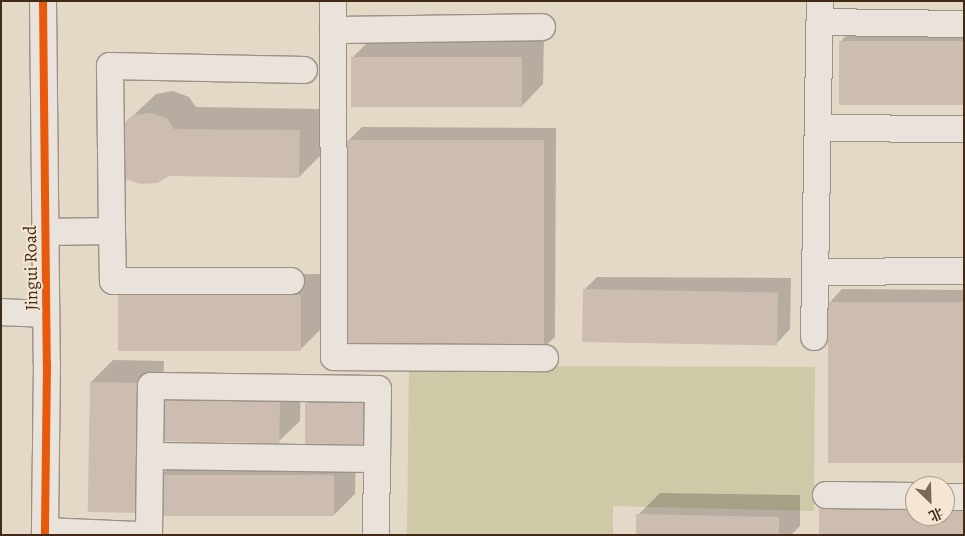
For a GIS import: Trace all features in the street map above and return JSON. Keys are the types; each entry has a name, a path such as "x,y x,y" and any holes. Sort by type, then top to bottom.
{"street":[{"name":"Jingui Road","path":"43,1 46,314 45,533"},
{"path":"333,1 334,357 545,358"},
{"path":"814,337 820,12 964,24"},
{"path":"333,30 542,27"},
{"path":"291,281 113,281 110,66 304,70"},
{"path":"818,128 964,129"},
{"path":"45,232 112,231"},
{"path":"815,272 964,271"},
{"path":"1,312 46,314"},
{"path":"149,535 151,386 378,388 376,535"},
{"path":"150,456 377,459"},
{"path":"826,494 905,496"},
{"path":"45,533 137,535"}],"shaded area":[{"path":"409,366 815,367 814,511 613,506 613,535 407,535"}],"building":[{"path":"839,41 964,41 964,105 839,105"},
{"path":"351,57 522,57 522,107 351,107"},
{"path":"151,113 167,118 174,129 300,130 299,178 169,176 157,183 141,184 125,179 118,169 116,130 133,115"},
{"path":"347,140 544,140 544,350 347,350"},
{"path":"583,289 778,292 777,345 582,342"},
{"path":"118,295 301,295 301,351 118,351"},
{"path":"828,302 964,302 964,463 828,463"},
{"path":"90,382 143,383 141,513 88,512"},
{"path":"160,400 280,402 279,443 159,441"},
{"path":"305,403 369,403 369,444 305,444"},
{"path":"159,475 334,475 334,516 159,516"},
{"path":"819,509 905,510 905,526 955,526 955,510 964,510 964,535 819,535"},
{"path":"636,514 779,517 779,535 636,535"}],"cycle path":[{"path":"43,1 47,364 45,535"}]}
